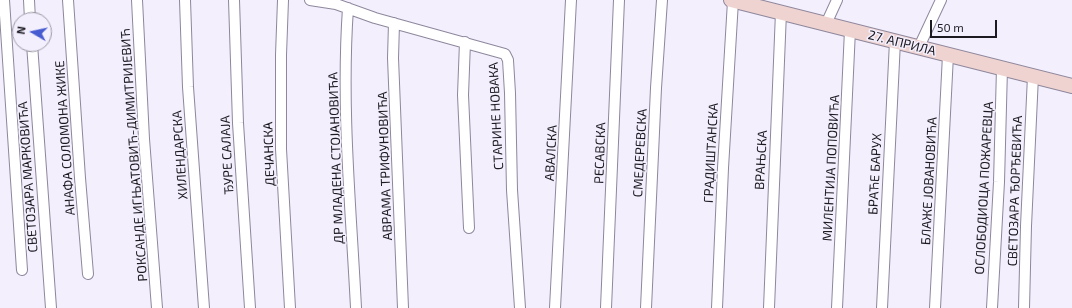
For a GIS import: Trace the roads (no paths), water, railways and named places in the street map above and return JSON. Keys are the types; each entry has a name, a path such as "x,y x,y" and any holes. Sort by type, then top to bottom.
{"main road":[{"name":"27. АПРИЛА","path":"735,1 1072,86"}],"street":[{"path":"4,0 22,270"},
{"path":"29,0 30,12"},
{"name":"АНАФА СОЛОМОНА ЖИКЕ","path":"68,0 88,274"},
{"name":"РОКСАНДЕ ИГЊАТОВИЋ-ДИМИТРИЈЕВИЋ","path":"137,0 144,139 157,308"},
{"name":"ХИЛЕНДАРСКА","path":"185,0 188,87 204,308"},
{"name":"ЂУРЕ САЛАЈА","path":"234,0 238,123 250,308"},
{"name":"ДЕЧАНСКА","path":"283,0 281,55 281,149 290,308"},
{"name":"СТАРИНЕ НОВАКА","path":"310,0 336,2 375,18 394,22 505,54 508,60 510,93 512,190 520,308"},
{"name":"АВАЛСКА","path":"555,308 571,0"},
{"name":"РЕСАВСКА","path":"606,308 619,0"},
{"name":"СМЕДЕРЕВСКА","path":"646,308 656,88 662,0"},
{"path":"826,24 837,0"},
{"path":"919,47 941,0"},
{"name":"ГРАДИШТАНСКА","path":"717,308 723,168 735,1"},
{"name":"ДР МЛАДЕНА СТОЈАНОВИЋА","path":"348,8 345,42 346,135 356,308"},
{"name":"ВРАЊСКА","path":"768,308 781,12"},
{"name":"АВРАМА ТРИФУНОВИЋА","path":"394,22 403,308"},
{"name":"МИЛЕНТИЈА ПОПОВИЋА","path":"837,308 850,30"},
{"name":"БРАЋЕ БАРУХ","path":"882,308 895,41"},
{"path":"466,42 463,95 469,228"},
{"name":"СВЕТОЗАРА МАРКОВИЋА","path":"33,52 51,308"},
{"name":"БЛАЖЕ ЈОВАНОВИЋА","path":"935,308 948,54"},
{"name":"ОСЛОБОДИОЦА ПОЖАРЕВЦА","path":"992,308 999,182 1002,68"},
{"name":"СВЕТОЗАРА ЂОРЂЕВИЋА","path":"1024,308 1026,218 1034,76"}]}
